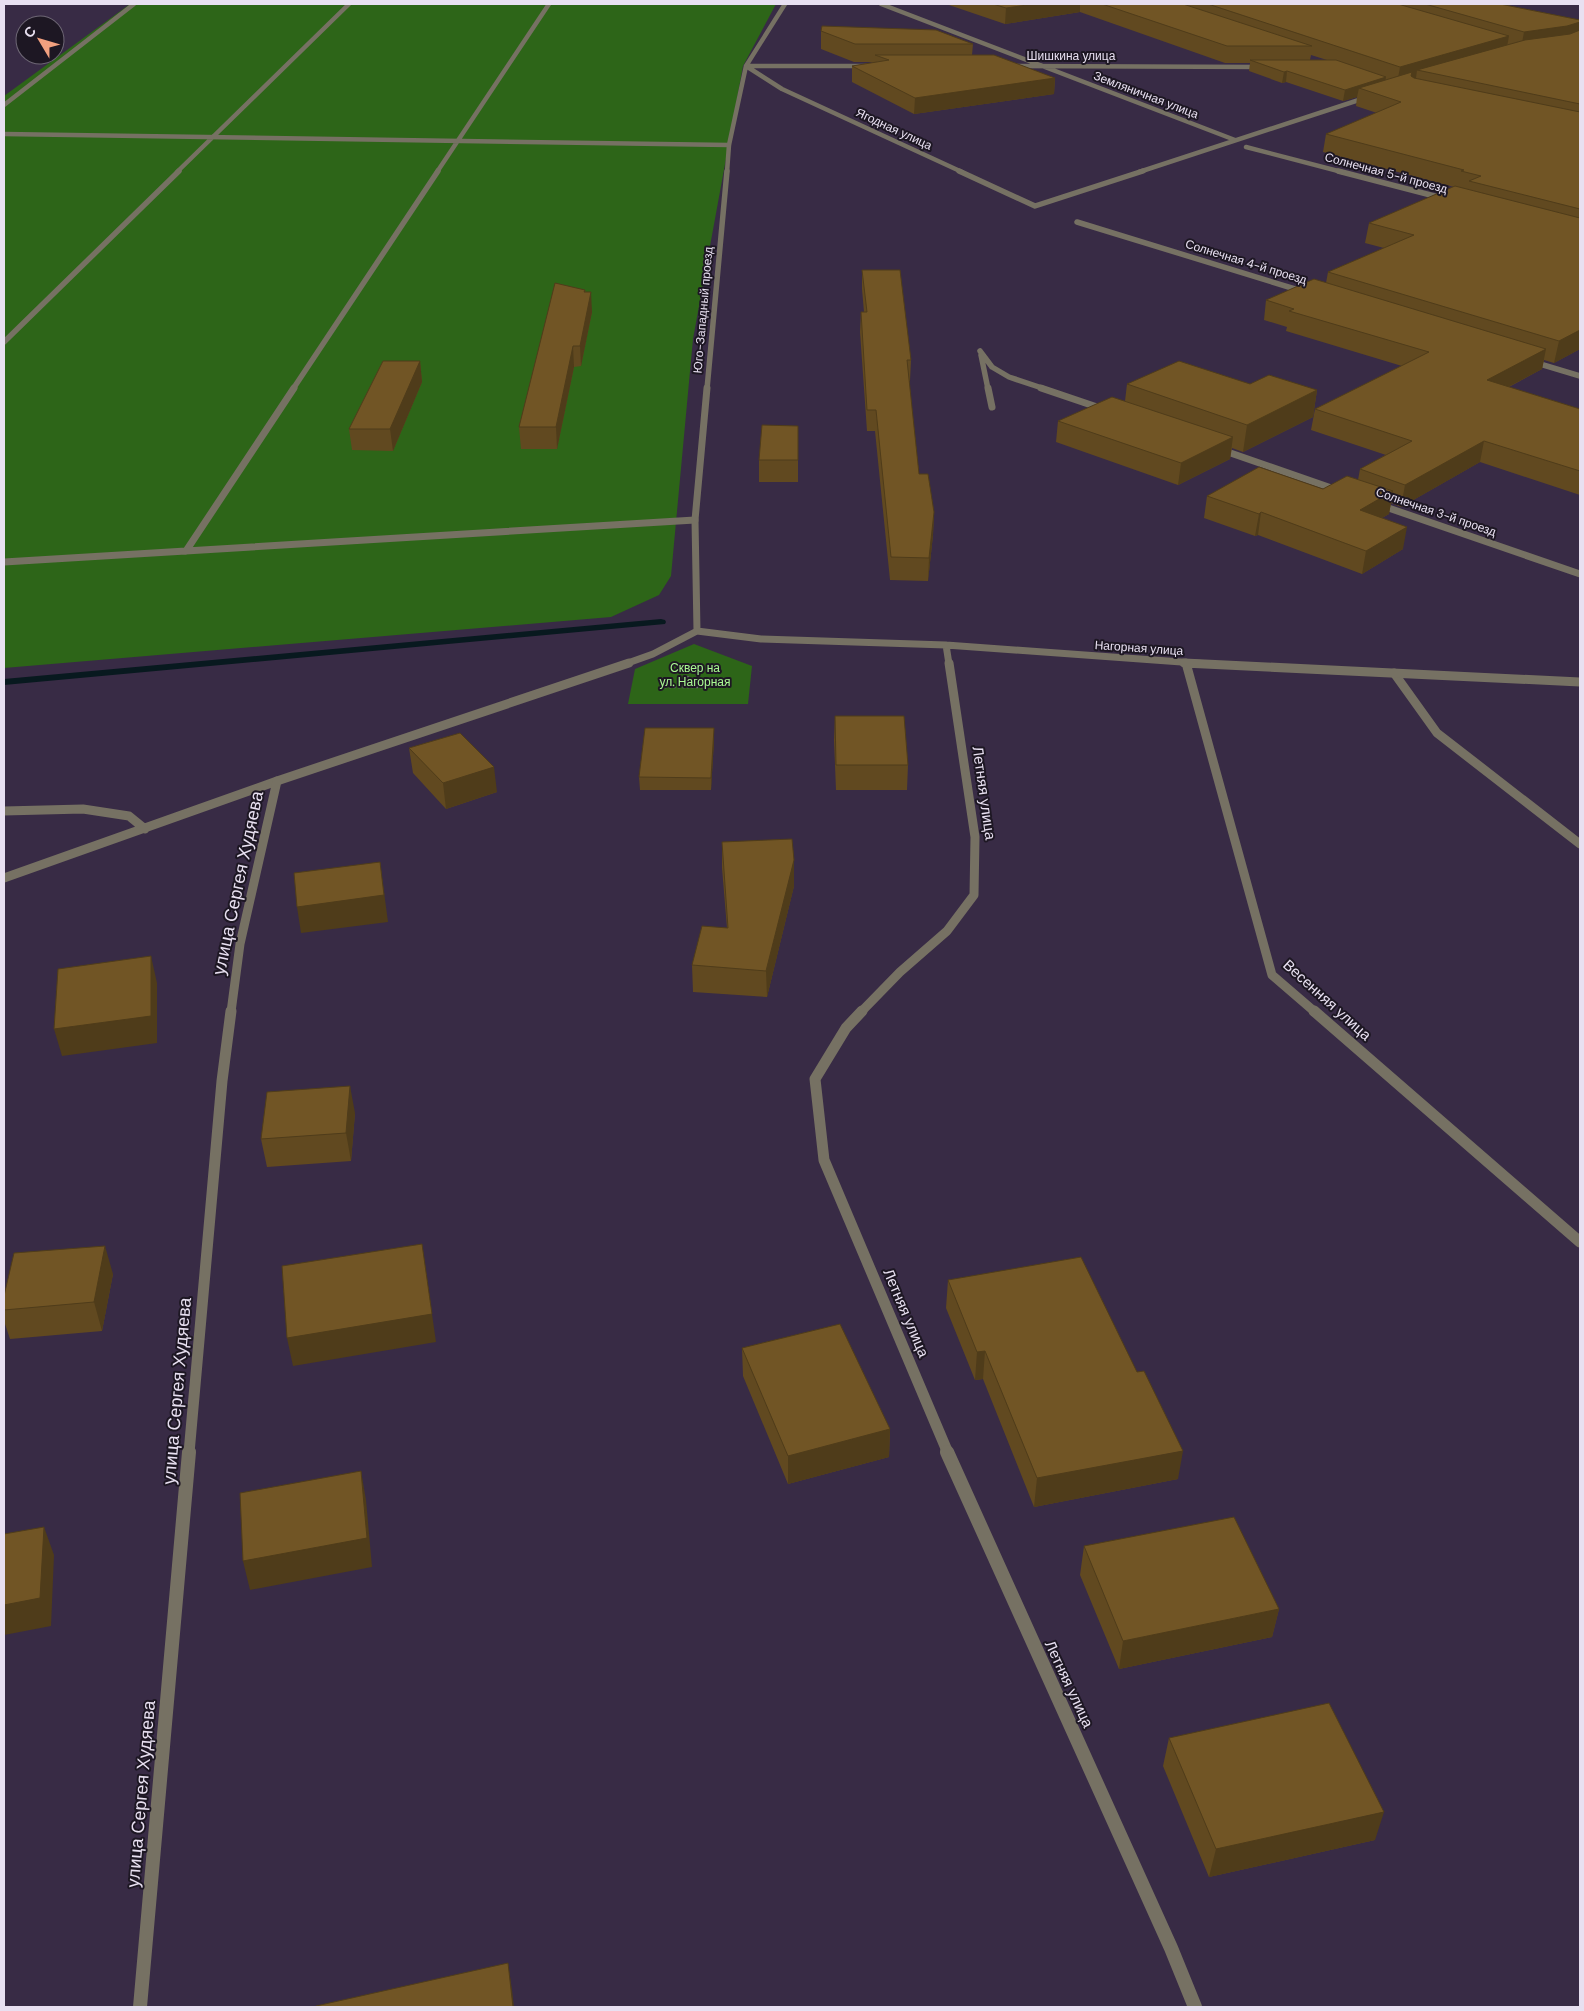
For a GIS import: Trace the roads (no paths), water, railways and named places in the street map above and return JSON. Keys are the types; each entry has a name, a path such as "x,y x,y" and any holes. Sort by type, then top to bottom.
{"street":[{"path":"4,105 134,4"},
{"path":"4,342 349,4"},
{"path":"186,551 460,141 549,4"},
{"name":"Юго-Западный проезд","path":"696,631 694,520 729,145 746,66 785,4"},
{"name":"Земляничная улица","path":"881,4 1235,140"},
{"path":"746,66 875,66"},
{"name":"Ягодная улица","path":"746,66 782,89 1035,206 1235,140"},
{"name":"Шишкина улица","path":"1004,66 1266,66"},
{"path":"1235,140 1370,96"},
{"path":"4,134 729,145"},
{"name":"Солнечная 5-й проезд","path":"1246,147 1456,201"},
{"name":"Солнечная 4-й проезд","path":"1077,222 1314,295"},
{"path":"992,407 980,352 992,367 1009,377 1112,412"},
{"path":"1523,359 1580,376"},
{"path":"1215,448 1346,493"},
{"name":"Солнечная 3-й проезд","path":"1365,500 1580,574"},
{"path":"4,562 694,520"},
{"path":"4,878 529,694 601,673 653,654 696,631"},
{"name":"Нагорная улица","path":"696,631 761,639 946,645 1186,663 1580,682"},
{"name":"Летняя улица","path":"946,645 975,837 974,896 947,931 900,972 846,1028 815,1079 824,1160 969,1503 1171,1948 1195,2007"},
{"name":"Весенняя улица","path":"1186,663 1272,975 1580,1242"},
{"path":"1394,674 1437,734 1580,844"},
{"name":"улица Сергея Худяева","path":"140,2007 222,1081 240,944 278,781"},
{"path":"4,811 83,809 129,816 145,829"}],"waterway":[{"path":"4,682 661,622"}],"park label":[{"name":"Сквер на ул. Нагорная","path":"695,675"}]}
